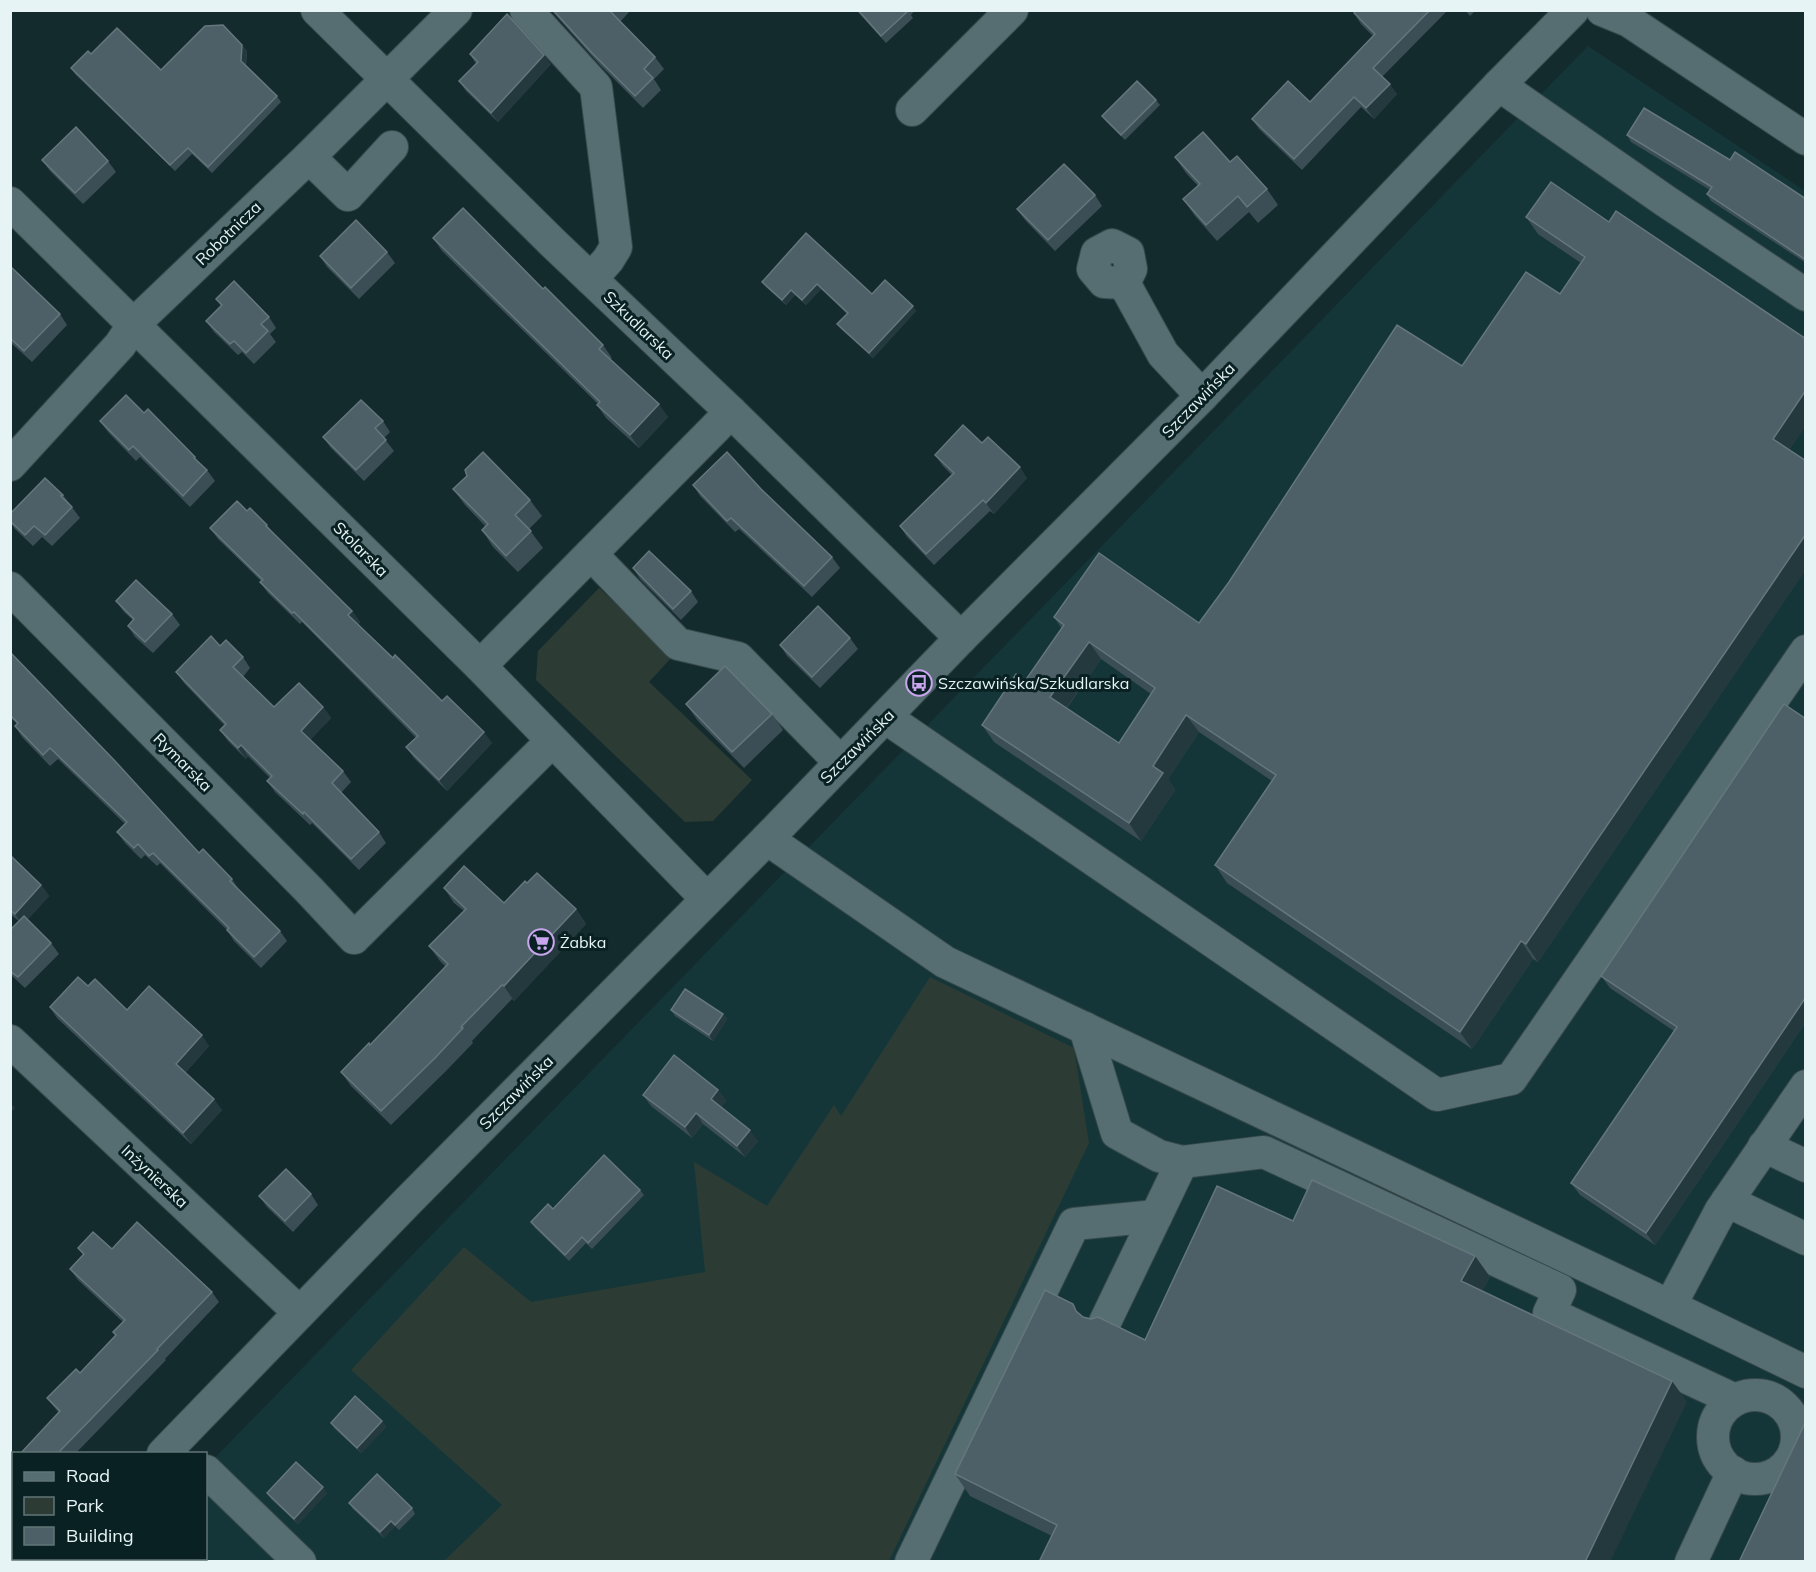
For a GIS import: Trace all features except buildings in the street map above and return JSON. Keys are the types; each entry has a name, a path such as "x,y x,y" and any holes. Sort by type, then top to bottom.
{"street":[{"name":"Szkudlarska","path":"317,10 961,638"},
{"name":"Robotnicza","path":"10,465 120,345 134,324 309,157 456,10"},
{"path":"526,10 596,87 616,247 591,279"},
{"path":"912,110 1012,10"},
{"name":"Szczawińska","path":"175,1449 299,1312 1202,396 1573,10"},
{"path":"1602,10 1629,21 1806,139"},
{"path":"1499,85 1806,295"},
{"path":"309,157 348,195 392,147"},
{"name":"Stolarska","path":"10,202 480,666 707,899"},
{"path":"1124,283 1163,354 1202,396"},
{"path":"480,666 730,412"},
{"path":"591,554 678,644 738,658 840,762"},
{"name":"Rymarska","path":"10,588 354,938 552,741"},
{"path":"885,717 1437,1095 1511,1079 1806,651"},
{"path":"767,839 945,962 1806,1372"},
{"path":"1085,1028 1117,1133 1160,1156 1182,1162 1264,1152 1560,1290 1549,1313 1735,1400"},
{"name":"Inżynierska","path":"10,1041 299,1312"},
{"path":"1670,1306 1721,1210 1804,1092"},
{"path":"1764,1146 1806,1166"},
{"path":"1105,1322 1182,1162"},
{"path":"1727,1201 1806,1239"},
{"path":"911,1562 1074,1224 1156,1216"},
{"path":"1748,1395 1762,1395 1774,1399 1785,1407 1792,1418 1796,1431 1796,1444 1792,1456 1784,1467 1761,1478 1746,1478 1733,1472 1722,1462 1715,1450 1713,1436 1716,1421 1724,1409 1735,1400 1748,1395"},
{"path":"207,1472 300,1562"},
{"path":"1691,1562 1733,1472"}],"shaded area":[{"path":"1588,46 1805,191 1805,1561 114,1562 116,1560 207,1560 207,1466"}],"green space":[{"path":"599,588 672,657 649,682 752,780 713,821 685,822 536,680 538,651"},
{"path":"930,977 1074,1048 1089,1143 889,1561 444,1561 502,1505 351,1370 464,1247 531,1302 705,1272 694,1162 767,1206 834,1105 841,1116"}],"place":[{"name":"Szczawińska/Szkudlarska","path":"919,683"},
{"name":"Żabka","path":"541,942"}]}
